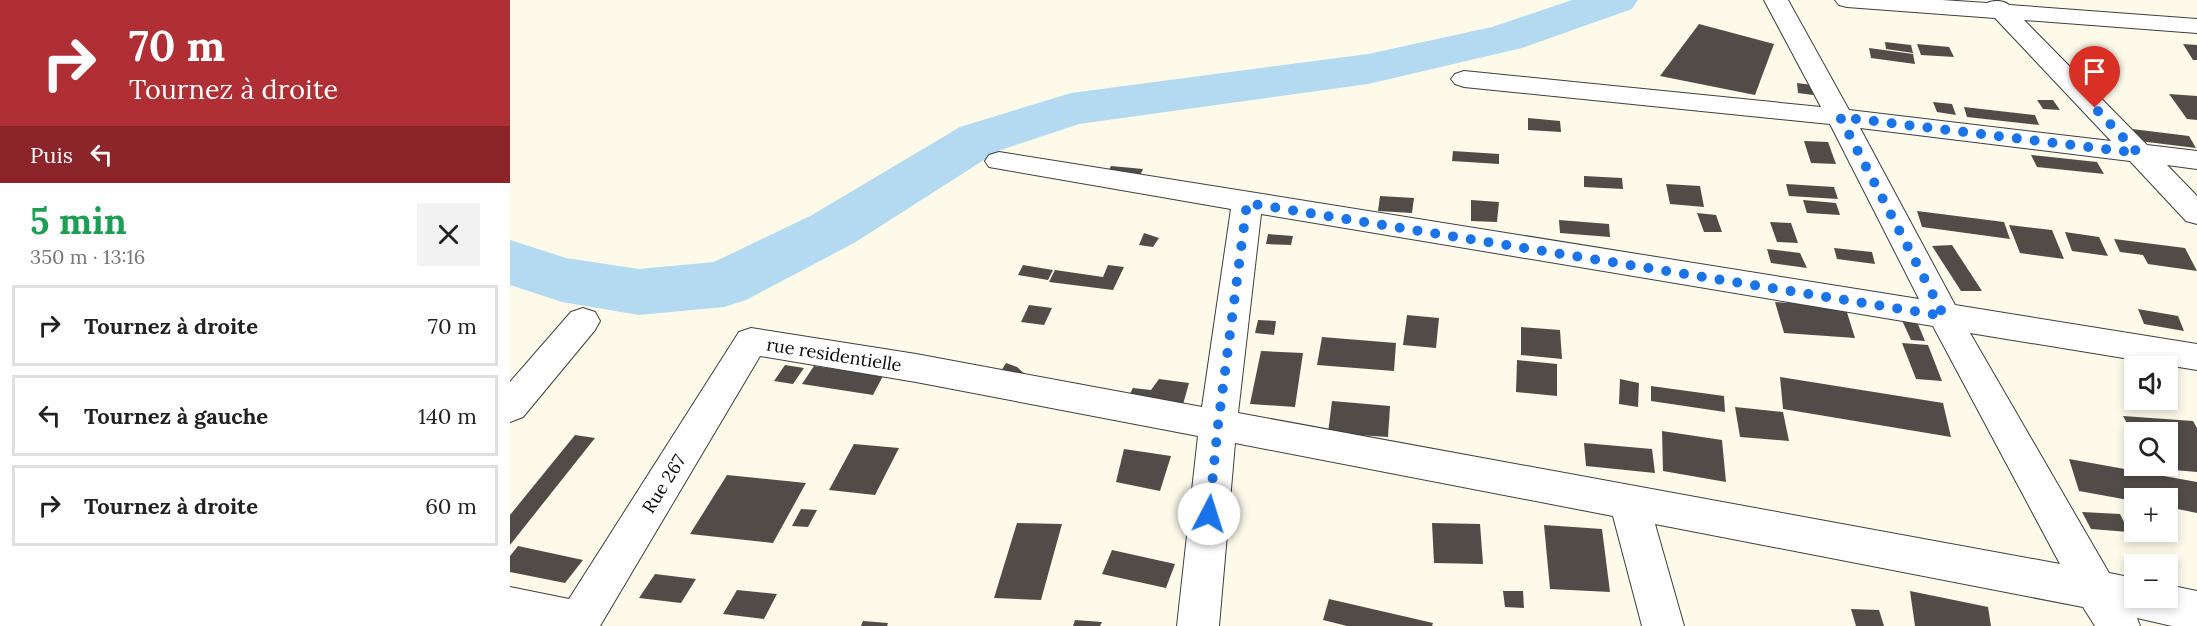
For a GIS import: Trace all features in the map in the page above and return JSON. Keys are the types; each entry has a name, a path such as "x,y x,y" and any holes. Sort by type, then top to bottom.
{"street":[{"path":"1776,0 1944,316 2096,590 2119,626"},
{"path":"1847,0 1998,6 2197,26"},
{"path":"1998,6 2197,214"},
{"path":"1464,79 1840,117 2197,160"},
{"path":"999,161 2197,357"},
{"path":"1198,626 1218,425 1247,203"},
{"path":"510,407 583,321"},
{"name":"rue residentielle","path":"751,341 916,368 2096,590 2197,611"},
{"name":"Rue 267","path":"578,624 751,341"},
{"path":"1629,502 1663,626"},
{"path":"510,608 578,624"}],"building":[{"path":"1699,24 1774,44 1755,95 1660,76"},
{"path":"1885,42 1911,45 1913,53 1886,49"},
{"path":"1917,44 1949,47 1954,57 1921,55"},
{"path":"2183,44 2197,45 2197,60 2193,60"},
{"path":"1869,48 1913,54 1915,64 1871,58"},
{"path":"1797,83 1820,86 1821,96 1798,93"},
{"path":"2169,94 2197,96 2197,120 2187,119"},
{"path":"2037,100 2053,100 2060,110 2043,109"},
{"path":"1933,102 1952,104 1956,115 1937,112"},
{"path":"1964,107 2035,115 2039,125 1967,117"},
{"path":"1528,118 1560,121 1561,132 1528,130"},
{"path":"2132,129 2189,136 2196,148 2139,141"},
{"path":"1804,141 1828,142 1836,164 1811,163"},
{"path":"1453,151 1499,154 1499,164 1452,161"},
{"path":"2031,155 2097,162 2104,174 2037,167"},
{"path":"1111,166 1143,169 1138,180 1105,177"},
{"path":"1584,176 1622,178 1623,189 1584,187"},
{"path":"1666,184 1700,186 1704,207 1670,204"},
{"path":"1786,184 1834,187 1838,199 1789,196"},
{"path":"1380,196 1414,198 1412,213 1378,211"},
{"path":"1471,200 1499,202 1497,222 1471,221"},
{"path":"1803,200 1836,203 1840,215 1807,213"},
{"path":"1917,211 2004,222 2010,239 1922,227"},
{"path":"1697,213 1716,215 1722,232 1704,232"},
{"path":"1559,220 1609,224 1610,237 1560,233"},
{"path":"1770,222 1791,223 1798,243 1777,242"},
{"path":"2009,225 2052,230 2064,259 2020,253"},
{"path":"2065,232 2099,237 2108,256 2072,251"},
{"path":"1144,233 1159,238 1153,247 1139,245"},
{"path":"1268,234 1293,236 1291,245 1266,244"},
{"path":"2114,239 2185,248 2197,271 2148,264 2143,255 2120,252"},
{"path":"1952,245 1982,291 1961,291 1932,246"},
{"path":"1834,248 1872,252 1875,264 1837,259"},
{"path":"1767,249 1800,253 1807,268 1771,263"},
{"path":"1023,265 1053,270 1048,280 1018,275"},
{"path":"1108,265 1124,267 1113,290 1049,282 1055,270 1103,277"},
{"path":"1775,302 1845,306 1855,338 1784,333"},
{"path":"1029,305 1052,308 1044,325 1021,322"},
{"path":"2138,309 2178,316 2184,331 2144,324"},
{"path":"1407,315 1439,318 1436,348 1403,345"},
{"path":"1900,316 1915,317 1925,341 1911,340"},
{"path":"1258,320 1276,321 1274,335 1255,333"},
{"path":"1521,327 1560,330 1562,359 1521,355"},
{"path":"1322,337 1396,343 1394,371 1317,365"},
{"path":"1902,343 1928,345 1942,381 1916,379"},
{"path":"1261,351 1303,353 1295,407 1250,404"},
{"path":"1517,360 1557,364 1557,396 1516,392"},
{"path":"1006,363 1017,367 1027,376 997,378"},
{"path":"785,365 804,368 793,384 774,381"},
{"path":"814,366 883,376 873,395 802,384"},
{"path":"1780,377 1943,403 1951,437 1783,409"},
{"path":"1159,379 1189,383 1182,408 1126,401 1133,388 1151,390"},
{"path":"1620,379 1639,383 1638,407 1619,404"},
{"path":"1651,386 1724,396 1725,412 1651,401"},
{"path":"1332,401 1390,406 1388,437 1328,433"},
{"path":"1735,407 1783,412 1789,441 1740,437"},
{"path":"2123,416 2193,421 2197,428 2197,472 2178,470 2178,422 2126,422"},
{"path":"1662,431 1722,440 1726,482 1663,471"},
{"path":"575,435 595,438 510,545 510,515"},
{"path":"1584,443 1652,449 1655,473 1586,466"},
{"path":"854,444 899,448 875,495 829,490"},
{"path":"1124,449 1171,456 1160,491 1116,482"},
{"path":"2069,459 2124,469 2124,476 2164,476 2197,482 2197,513 2178,509 2178,488 2124,488 2124,499 2079,491"},
{"path":"727,475 806,483 773,543 690,534"},
{"path":"801,509 817,510 808,527 792,526"},
{"path":"2082,512 2120,514 2124,522 2124,532 2091,529"},
{"path":"1017,523 1062,524 1041,600 994,598"},
{"path":"1432,523 1480,524 1483,564 1434,563"},
{"path":"1544,525 1602,529 1610,592 1550,589"},
{"path":"518,546 583,560 565,583 510,572 510,556"},
{"path":"1112,550 1175,564 1166,588 1102,574"},
{"path":"655,574 696,579 681,603 639,598"},
{"path":"737,590 777,594 764,619 723,614"},
{"path":"1503,591 1523,591 1524,608 1505,607"},
{"path":"1910,591 1988,607 1991,626 1915,626"},
{"path":"1329,599 1433,623 1432,626 1347,626 1323,620"},
{"path":"1851,609 1879,610 1884,626 1856,626"},
{"path":"1075,620 1102,622 1100,626 1073,626"},
{"path":"863,621 888,623 887,626 861,626"}],"waterway":[{"path":"510,262 562,280 639,292 724,284 833,229 979,139 1071,109 1368,69 1505,38 1616,0"}],"route":[{"path":"1209,514 1218,425 1247,203 1944,316 1887,203 1840,117 2138,153 2095,108"}]}
